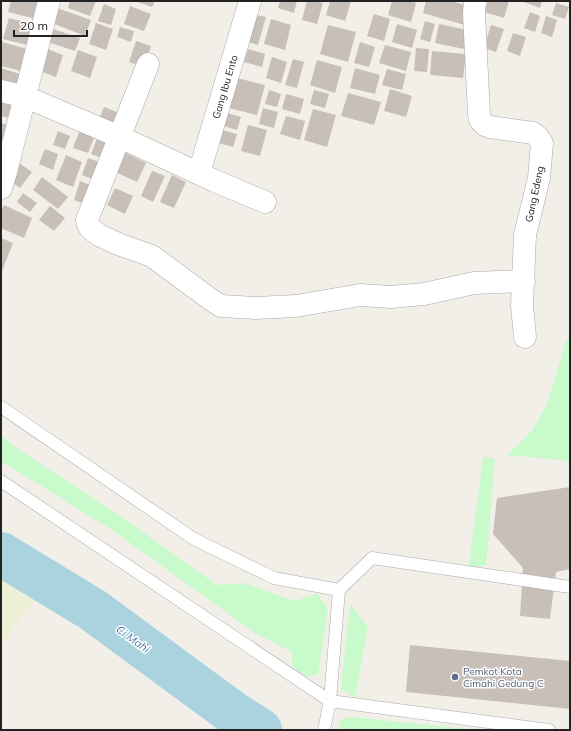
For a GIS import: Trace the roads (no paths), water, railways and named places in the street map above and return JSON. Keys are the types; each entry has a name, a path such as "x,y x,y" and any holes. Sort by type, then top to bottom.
{"street":[{"path":"1,188 26,97 49,1"},
{"name":"Gang Ibu Ento","path":"199,174 250,1"},
{"name":"Gang Edeng","path":"475,1 474,13 477,103 480,120 485,125 490,127 533,133 542,143 539,178 525,235 522,306 525,337"},
{"path":"148,64 87,220 88,224 90,228 99,235 118,244 152,256 221,306 256,308 296,306 360,295 391,297 424,294 474,283 524,281"},
{"path":"1,91 26,97 265,202"}],"lane":[{"path":"1,407 194,539 274,578 339,590"},
{"path":"1,481 330,701 549,730"},
{"path":"324,730 330,701 339,590 372,558 570,587"}],"waterway":[{"name":"Ci Mahi","path":"1,554 93,610 233,713 260,730"}],"place":[{"name":"Pemkot Kota Cimahi Gedung C","path":"455,677"}]}
